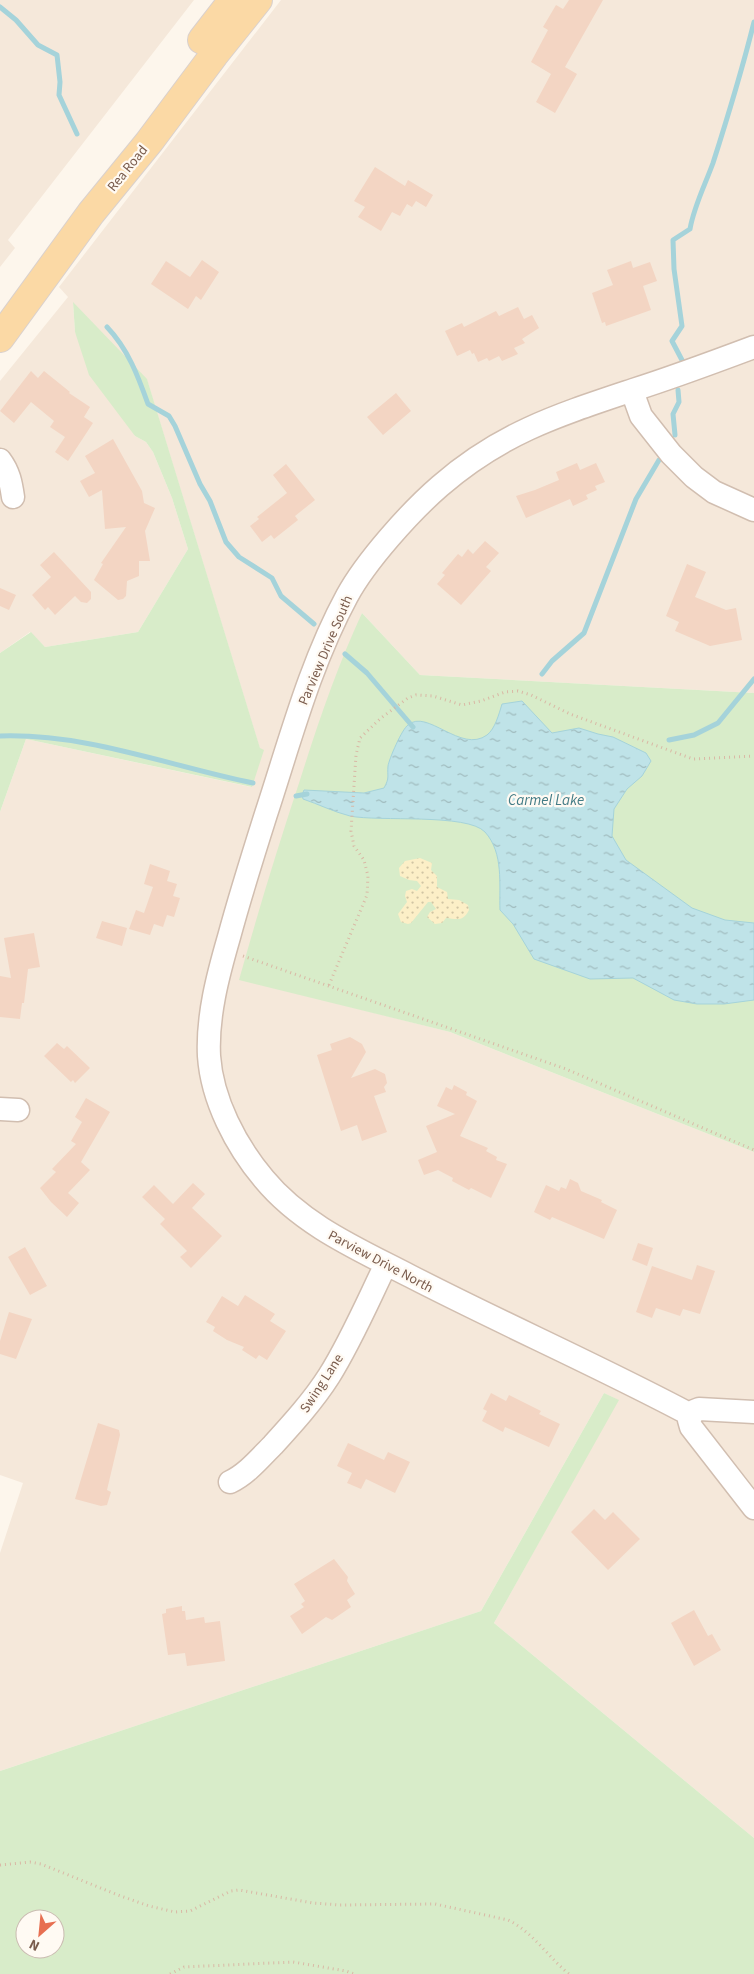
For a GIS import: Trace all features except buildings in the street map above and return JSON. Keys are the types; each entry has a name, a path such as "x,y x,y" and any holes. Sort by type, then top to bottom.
{"main road":[{"name":"Rea Road","path":"0,308 76,202 134,131 233,0"},
{"name":"Rea Road","path":"0,338 91,213 258,0"}],"street":[{"name":"Parview Drive South","path":"216,991 225,950 248,869 316,667 349,592 374,558 414,511 437,488 483,453 517,433 539,423 754,348"},
{"path":"632,391 641,416 688,472 714,492 754,510"},
{"path":"0,460 6,467 10,478 13,497"},
{"name":"Parview Drive North","path":"216,991 210,1024 209,1052 210,1067 223,1111 245,1154 265,1181 288,1204 309,1221 339,1240 448,1296 634,1384 690,1418 691,1427 754,1508"},
{"name":"Swing Lane","path":"230,1482 240,1477 268,1450 297,1419 318,1392 349,1338 386,1264"},
{"path":"690,1418 699,1409 754,1412"}],"path":[{"path":"329,985 368,895 368,876 364,860 354,846 351,831 360,738 366,730 405,700 416,695 433,696 462,704 481,701 504,692 518,691 531,695 570,714 693,759 754,756"},
{"path":"225,950 566,1069 754,1150"},
{"path":"0,1865 30,1862 41,1864 149,1906 175,1912 190,1911 231,1891 239,1890 313,1903 340,1905 435,1904 508,1920 519,1925 558,1966 569,1974"},
{"path":"170,1974 184,1967 293,1962 354,1974"}],"shaded area":[{"path":"0,0 194,0 8,240 15,248 0,267"},
{"path":"281,0 754,0 754,693 420,675 362,613 240,979 450,1032 754,1152 754,1838 494,1623 618,1400 604,1393 481,1611 0,1771 0,1553 23,1483 0,1475 0,812 26,739 251,787 260,749 147,380 73,303 75,332 135,436 146,442 153,452 172,498 188,549 138,632 45,647 30,632 0,653 0,381 68,297 59,287"}],"green space":[{"path":"73,302 147,379 260,748 264,750 252,787 26,739 0,812 0,653 31,632 45,647 138,632 188,549 172,498 153,452 146,442 135,436 89,375 75,332"},
{"path":"362,613 420,675 754,693 754,1152 450,1032 239,980 276,854 314,737 336,675"},
{"path":"604,1393 619,1400 494,1623 754,1838 754,1974 0,1974 0,1771 481,1611"}],"sand":[{"path":"420,858 432,863 431,870 437,876 437,887 447,892 448,899 459,900 468,905 469,910 462,918 446,918 442,923 435,924 427,917 430,912 436,909 431,902 428,902 411,923 401,922 398,914 407,902 406,891 412,889 417,891 421,886 417,881 400,876 399,868 405,861"}],"water":[{"name":"Carmel Lake","path":"522,701 552,733 579,728 613,737 646,753 651,761 642,776 627,789 614,809 612,836 626,860 692,908 725,920 754,923 754,1000 724,1004 697,1004 674,1000 633,978 590,979 534,959 513,924 500,910 498,859 491,840 485,832 475,826 460,822 350,816 303,799 304,790 364,793 384,788 388,779 389,762 396,744 405,728 416,721 425,722 466,739 477,739 487,735 492,729 502,704"}],"waterway":[{"path":"0,7 16,20 38,45 57,55 60,82 59,95 77,134"},
{"path":"683,362 672,341 682,326 674,269 673,240 690,229 724,128 754,22"},
{"path":"107,327 127,354 148,404 169,416 175,426 200,484 210,501 226,542 239,557 272,578 281,596 314,624"},
{"path":"675,435 673,414 679,402 678,390"},
{"path":"542,674 552,661 584,633 636,499 659,460"},
{"path":"345,654 367,673 413,727"},
{"path":"669,740 694,735 718,723 754,679"},
{"path":"0,736 32,736 96,745 253,783"},
{"path":"296,796 307,794"}]}
